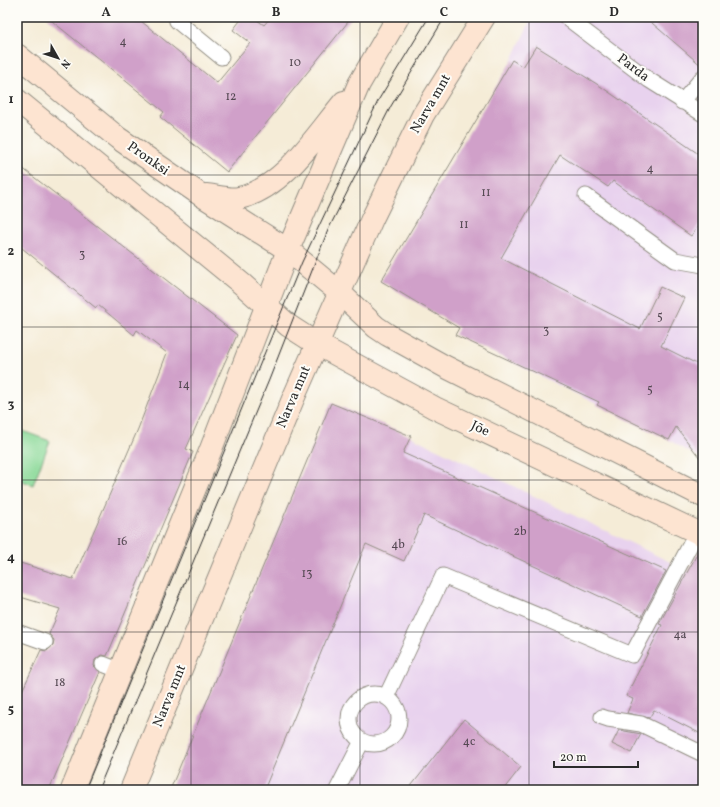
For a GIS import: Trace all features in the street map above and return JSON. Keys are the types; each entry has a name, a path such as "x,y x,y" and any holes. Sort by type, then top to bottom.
{"main road":[{"path":"72,790 112,668 211,449 288,250 359,84 398,17"},
{"name":"Narva mnt","path":"131,790 317,344 372,219 423,115 484,17"},
{"name":"Pronksi","path":"17,55 118,138 201,195 288,250"},
{"path":"201,195 239,198 267,188 289,168 359,84"},
{"path":"17,100 267,306"},
{"path":"288,250 340,293 376,327 438,363 703,496"},
{"name":"Jõe","path":"267,306 289,326 317,344 435,408 700,533"}],"lane":[{"path":"176,17 177,21 221,57"},
{"name":"Parda","path":"566,17 648,80 703,114"},
{"path":"682,102 703,77"},
{"path":"586,196 675,260 703,265"},
{"path":"386,697 443,576 632,655 700,533"},
{"path":"17,632 45,642"},
{"path":"370,694 386,697 397,709 399,718 394,734 380,742 372,743 362,741 352,730 350,723 352,707 357,701 370,694"},
{"path":"602,716 608,719 641,724 703,754"},
{"path":"337,790 362,741"}],"shaded area":[{"path":"532,17 703,17 703,460 669,440 455,334 459,327 381,281 512,60"},
{"path":"331,403 410,436 703,578 703,790 170,790"}],"green space":[{"path":"17,429 50,441 33,485 17,479"}],"building":[{"path":"47,17 136,17 217,83 250,43 233,30 243,17 253,17 264,25 271,17 352,17 227,172 160,117 164,112"},
{"path":"645,17 703,17 703,67"},
{"path":"536,46 600,86 703,157 703,219 691,236 613,181 608,187 560,155 501,258 640,329 660,287 684,298 661,346 703,367 703,462 676,427 669,440 597,405 599,402 455,335 459,328 381,281 512,60 523,67"},
{"path":"17,164 237,335 186,449 193,452 107,656 101,655 95,660 94,666 100,672 49,790 17,790 17,702 41,650 47,651 53,645 54,640 49,634 60,609 17,596 17,562 73,579 138,429 167,353 137,330 134,335 98,305 96,308 17,244"},
{"path":"331,403 411,436 403,453 666,571 642,616 424,515 404,561 366,544 264,790 170,790"},
{"path":"701,547 703,547 703,735 654,710 649,718 627,713 633,699 626,696 662,625 659,624"},
{"path":"464,719 521,767 503,790 408,790"},
{"path":"619,730 641,734 631,753 612,744"}],"tram line":[{"path":"85,790 302,262 379,99 429,17"},
{"path":"98,790 269,380 328,230 391,106 445,17"}]}
